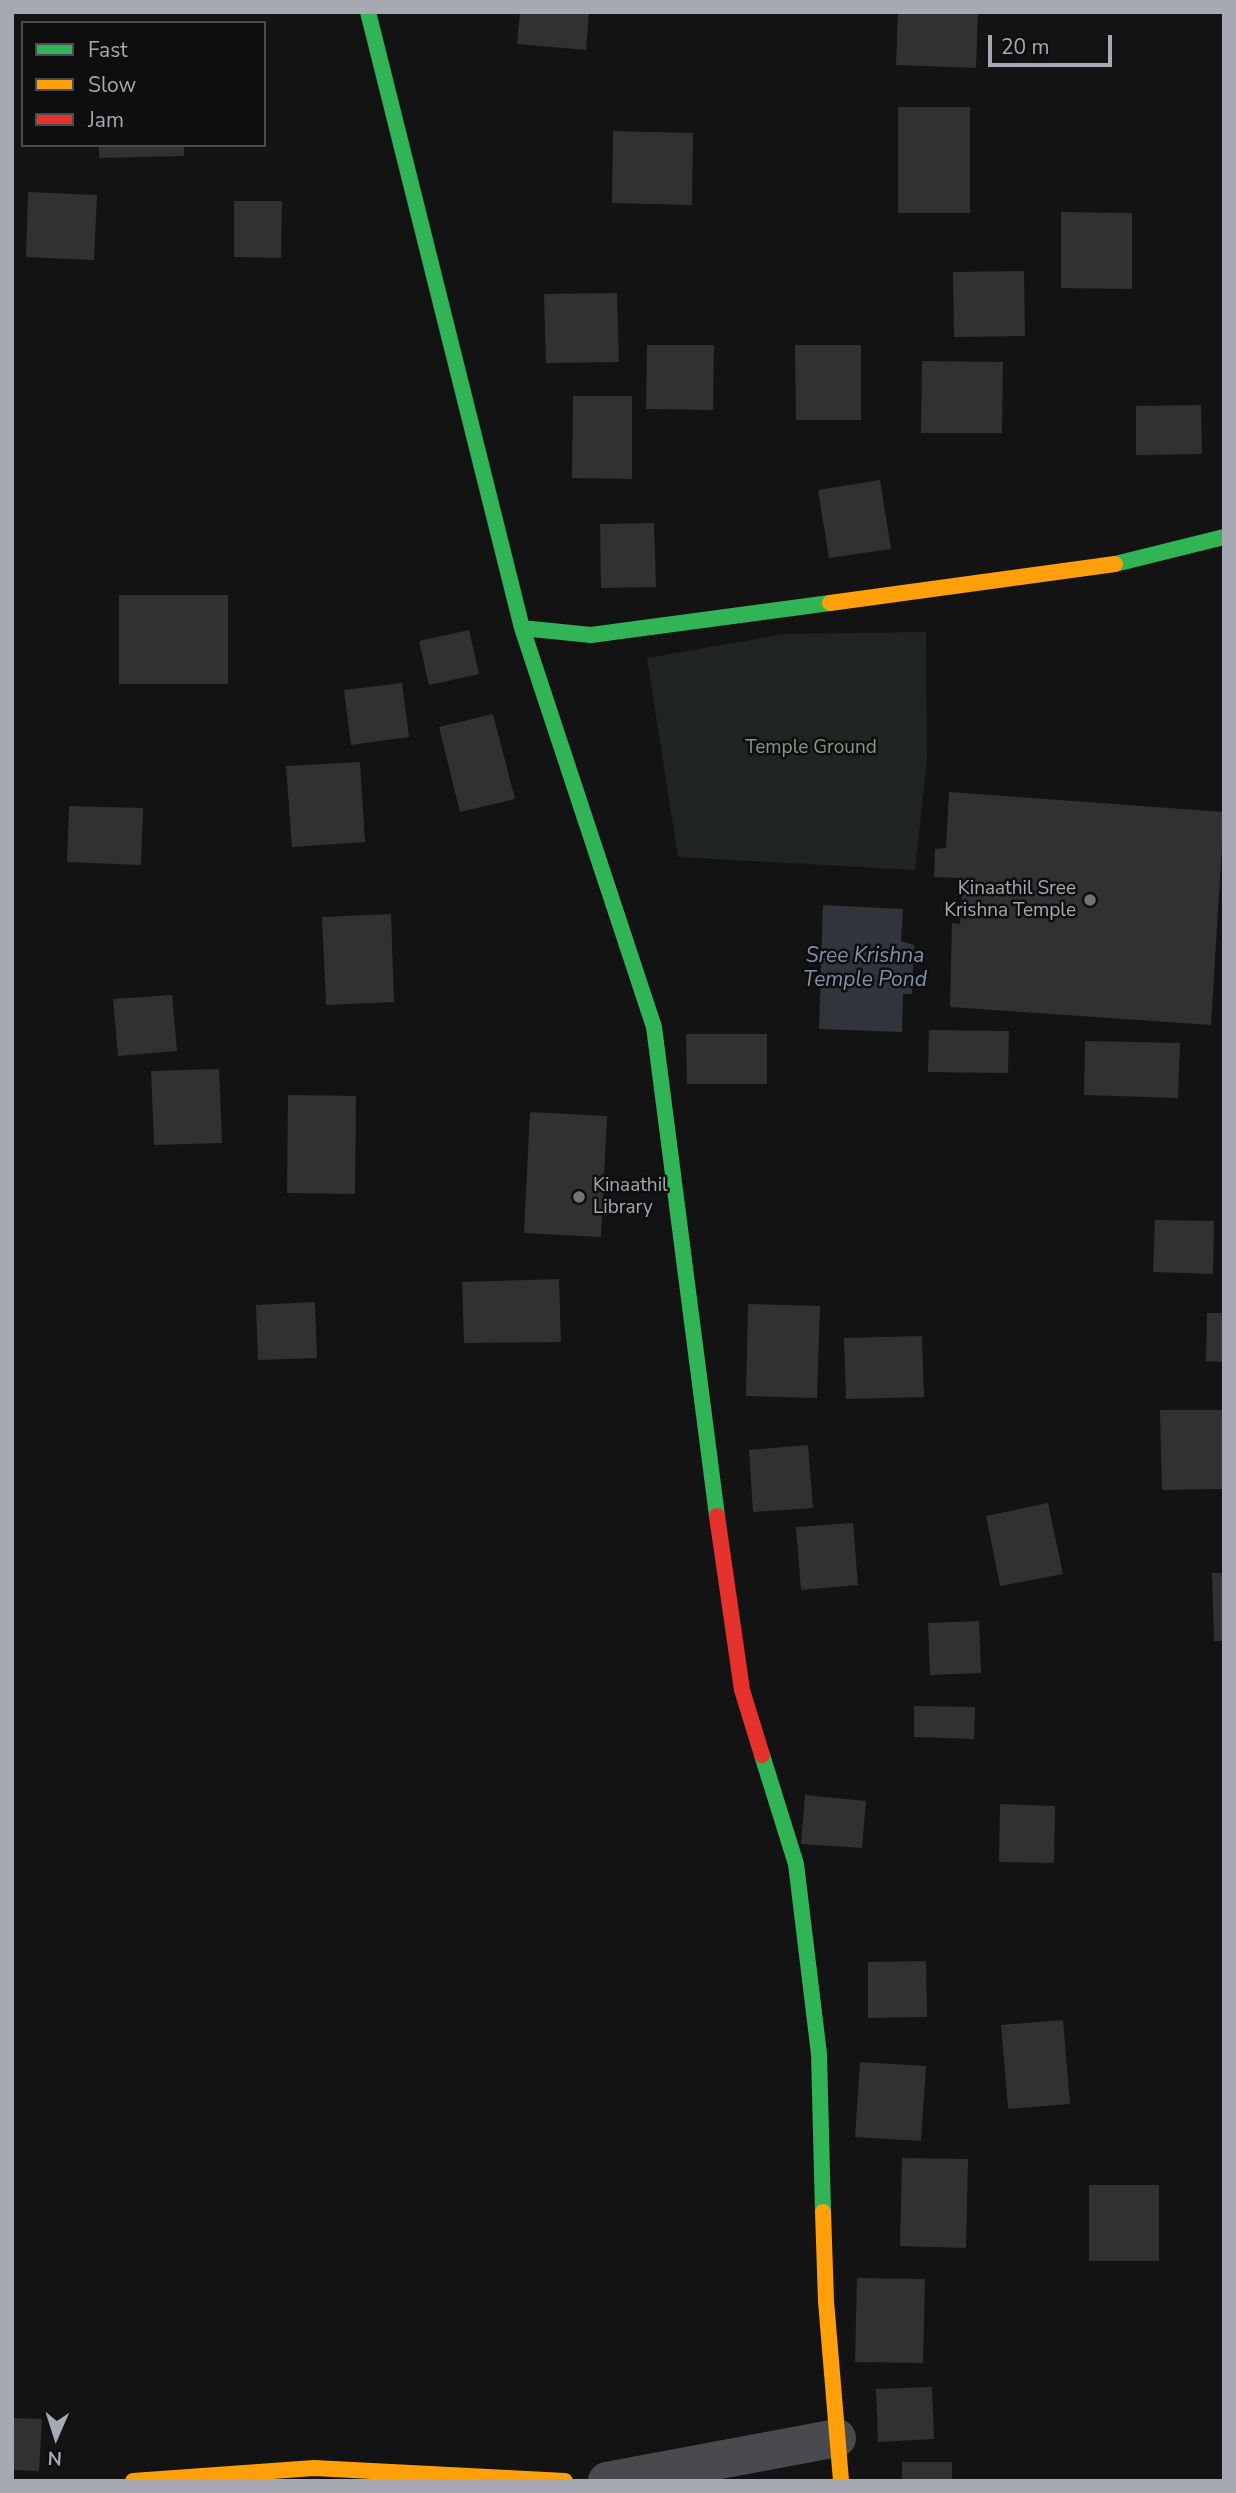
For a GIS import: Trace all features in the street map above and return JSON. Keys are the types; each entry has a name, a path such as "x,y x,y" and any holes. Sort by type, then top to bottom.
{"street":[{"path":"368,12 522,628 654,1027 694,1356 742,1690 796,1864 819,2054 826,2301 841,2481"},
{"path":"522,628 591,635 1110,565 1224,537"},
{"path":"607,2481 837,2438"},
{"path":"133,2481 314,2468 565,2481"}],"green space":[{"name":"Temple Ground","path":"926,632 927,760 915,870 678,857 647,658 785,634"}],"water":[{"name":"Sree Krishna Temple Pond","path":"823,905 903,909 901,941 914,945 912,994 903,994 902,1032 819,1029"}],"building":[{"path":"520,12 589,12 586,50 517,44"},
{"path":"898,12 978,12 976,68 896,65"},
{"path":"898,107 970,107 970,213 898,213"},
{"path":"613,131 693,133 692,205 612,203"},
{"path":"99,147 184,147 184,156 99,158"},
{"path":"28,192 97,195 94,260 26,257"},
{"path":"234,201 282,201 281,258 234,257"},
{"path":"1061,212 1132,213 1132,289 1061,288"},
{"path":"1024,271 1025,336 954,337 953,272"},
{"path":"617,293 619,362 546,363 544,294"},
{"path":"647,345 714,345 713,410 646,409"},
{"path":"795,345 861,345 861,420 796,420"},
{"path":"922,361 1003,362 1002,433 921,433"},
{"path":"573,396 632,396 632,479 572,478"},
{"path":"1201,405 1202,454 1136,455 1136,406"},
{"path":"880,480 891,549 829,558 818,490"},
{"path":"654,523 656,587 601,588 600,524"},
{"path":"119,595 228,595 228,684 119,684"},
{"path":"469,630 479,674 429,685 419,641"},
{"path":"402,683 409,737 351,745 344,690"},
{"path":"493,714 515,799 460,812 439,727"},
{"path":"360,762 365,842 292,847 286,766"},
{"name":"Kinaathil Sree Krishna Temple","path":"949,792 1224,812 1211,1025 950,1007 952,923 960,924 963,878 934,877 935,849 946,848"},
{"path":"69,806 143,808 141,865 67,862"},
{"path":"391,914 394,1002 326,1005 322,917"},
{"path":"172,995 177,1051 118,1056 113,999"},
{"path":"929,1030 1009,1031 1008,1073 928,1072"},
{"path":"686,1034 767,1034 767,1084 687,1084"},
{"path":"1085,1041 1180,1043 1178,1098 1084,1095"},
{"path":"219,1069 222,1143 154,1145 151,1071"},
{"path":"288,1095 356,1096 355,1194 287,1193"},
{"path":"530,1112 607,1116 601,1237 524,1233"},
{"path":"1155,1220 1214,1221 1213,1274 1153,1272"},
{"path":"559,1279 561,1342 464,1343 462,1282"},
{"path":"315,1302 317,1358 258,1360 256,1305"},
{"path":"748,1304 820,1306 817,1398 746,1396"},
{"path":"1207,1313 1224,1313 1224,1362 1206,1361"},
{"path":"922,1336 924,1397 846,1399 844,1338"},
{"path":"1160,1410 1224,1410 1224,1489 1162,1490"},
{"path":"808,1445 813,1508 753,1512 749,1450"},
{"path":"1048,1503 1063,1574 1000,1586 986,1516"},
{"path":"853,1523 858,1585 801,1590 796,1527"},
{"path":"1212,1573 1224,1573 1224,1641 1214,1641"},
{"path":"979,1621 981,1673 930,1675 928,1623"},
{"path":"914,1706 975,1707 974,1739 914,1737"},
{"path":"805,1795 866,1801 862,1848 801,1844"},
{"path":"1000,1804 1055,1806 1054,1863 999,1862"},
{"path":"926,1961 927,2017 868,2018 868,1962"},
{"path":"1063,2020 1070,2104 1008,2109 1001,2025"},
{"path":"860,2062 926,2066 921,2141 855,2137"},
{"path":"902,2158 968,2159 966,2248 900,2246"},
{"path":"1089,2185 1159,2185 1159,2261 1089,2261"},
{"path":"857,2278 925,2279 923,2363 855,2362"},
{"path":"932,2387 934,2439 878,2442 876,2389"},
{"path":"12,2418 42,2419 39,2471 12,2470"},
{"path":"902,2462 952,2462 952,2481 902,2481"}],"traffic: fast":[{"path":"368,12 522,628 591,635 830,603"},
{"path":"1115,564 1224,537"},
{"path":"522,628 654,1027 717,1516"},
{"path":"762,1755 796,1864 819,2054 823,2212"}],"traffic: slow":[{"path":"830,603 1115,564"},
{"path":"823,2212 826,2301 841,2481"},
{"path":"133,2481 314,2468 565,2481"}],"traffic: jam":[{"path":"717,1516 742,1690 762,1755"}],"place":[{"name":"Kinaathil Sree Krishna Temple","path":"1090,900"},
{"name":"Kinaathil Library","path":"579,1197"}]}
